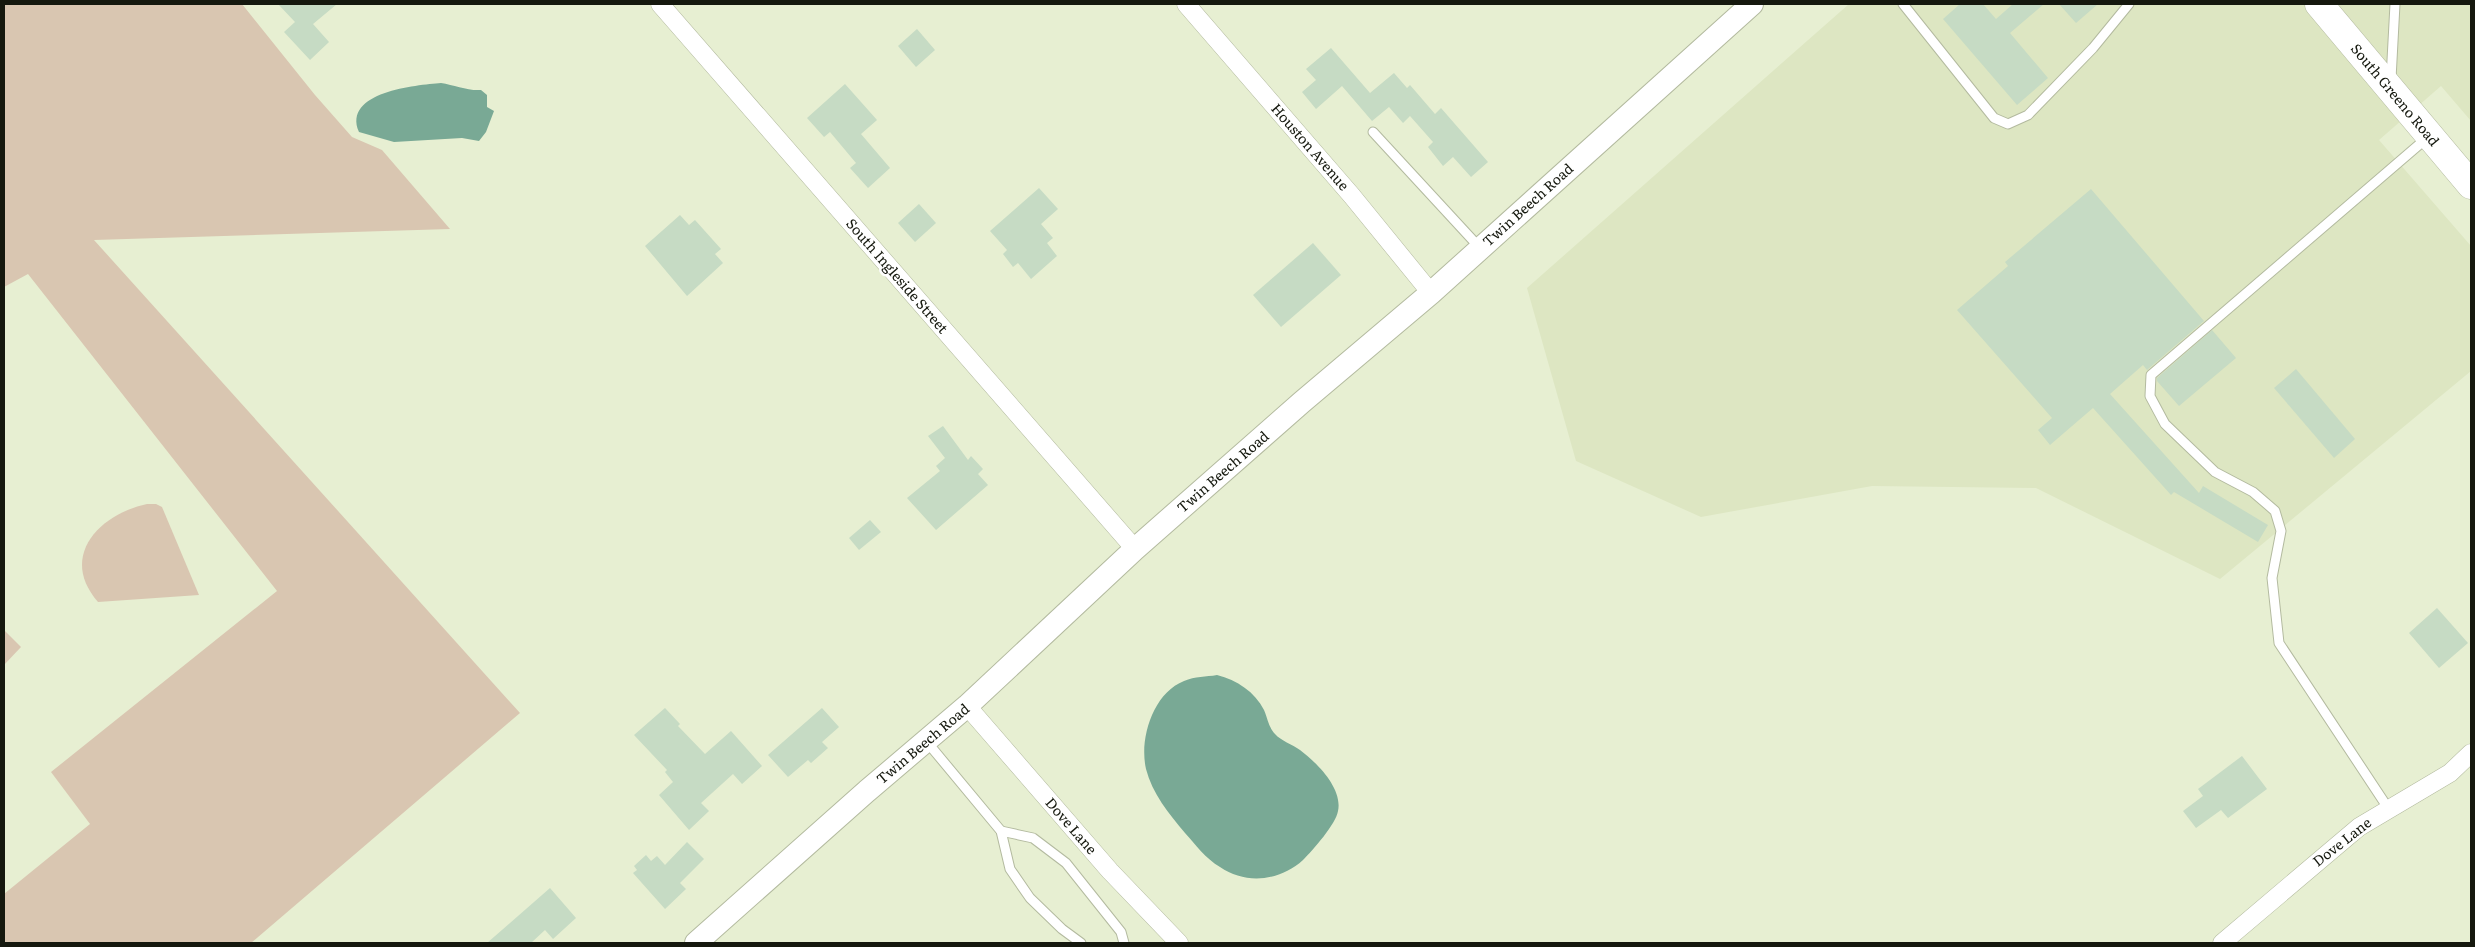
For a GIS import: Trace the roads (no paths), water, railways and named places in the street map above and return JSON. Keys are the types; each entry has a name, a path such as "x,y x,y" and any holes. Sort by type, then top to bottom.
{"main road":[{"name":"South Greeno Road","path":"2319,4 2471,185"}],"street":[{"name":"South Ingleside Street","path":"660,4 1135,549"},
{"name":"Houston Avenue","path":"1186,4 1346,188 1431,293"},
{"name":"Twin Beech Road","path":"696,943 867,791 967,706 1135,549 1302,402 1431,293 1752,4"},
{"name":"Dove Lane","path":"967,706 1110,871 1179,943"},
{"name":"Dove Lane","path":"2222,943 2359,827 2388,808 2450,773 2471,753"}],"lane":[{"path":"1903,4 1994,118 2008,124 2028,115 2093,48 2129,4"},
{"path":"2391,90 2392,31 2395,4"},
{"path":"1373,132 1480,248"},
{"path":"2388,808 2279,643 2272,578 2282,531 2275,511 2253,492 2215,472 2165,424 2150,396 2151,374 2430,136"},
{"path":"927,741 1001,831 1010,869 1030,898 1062,929 1081,943"},
{"path":"1001,831 1033,838 1066,863 1121,932 1124,943"}]}
